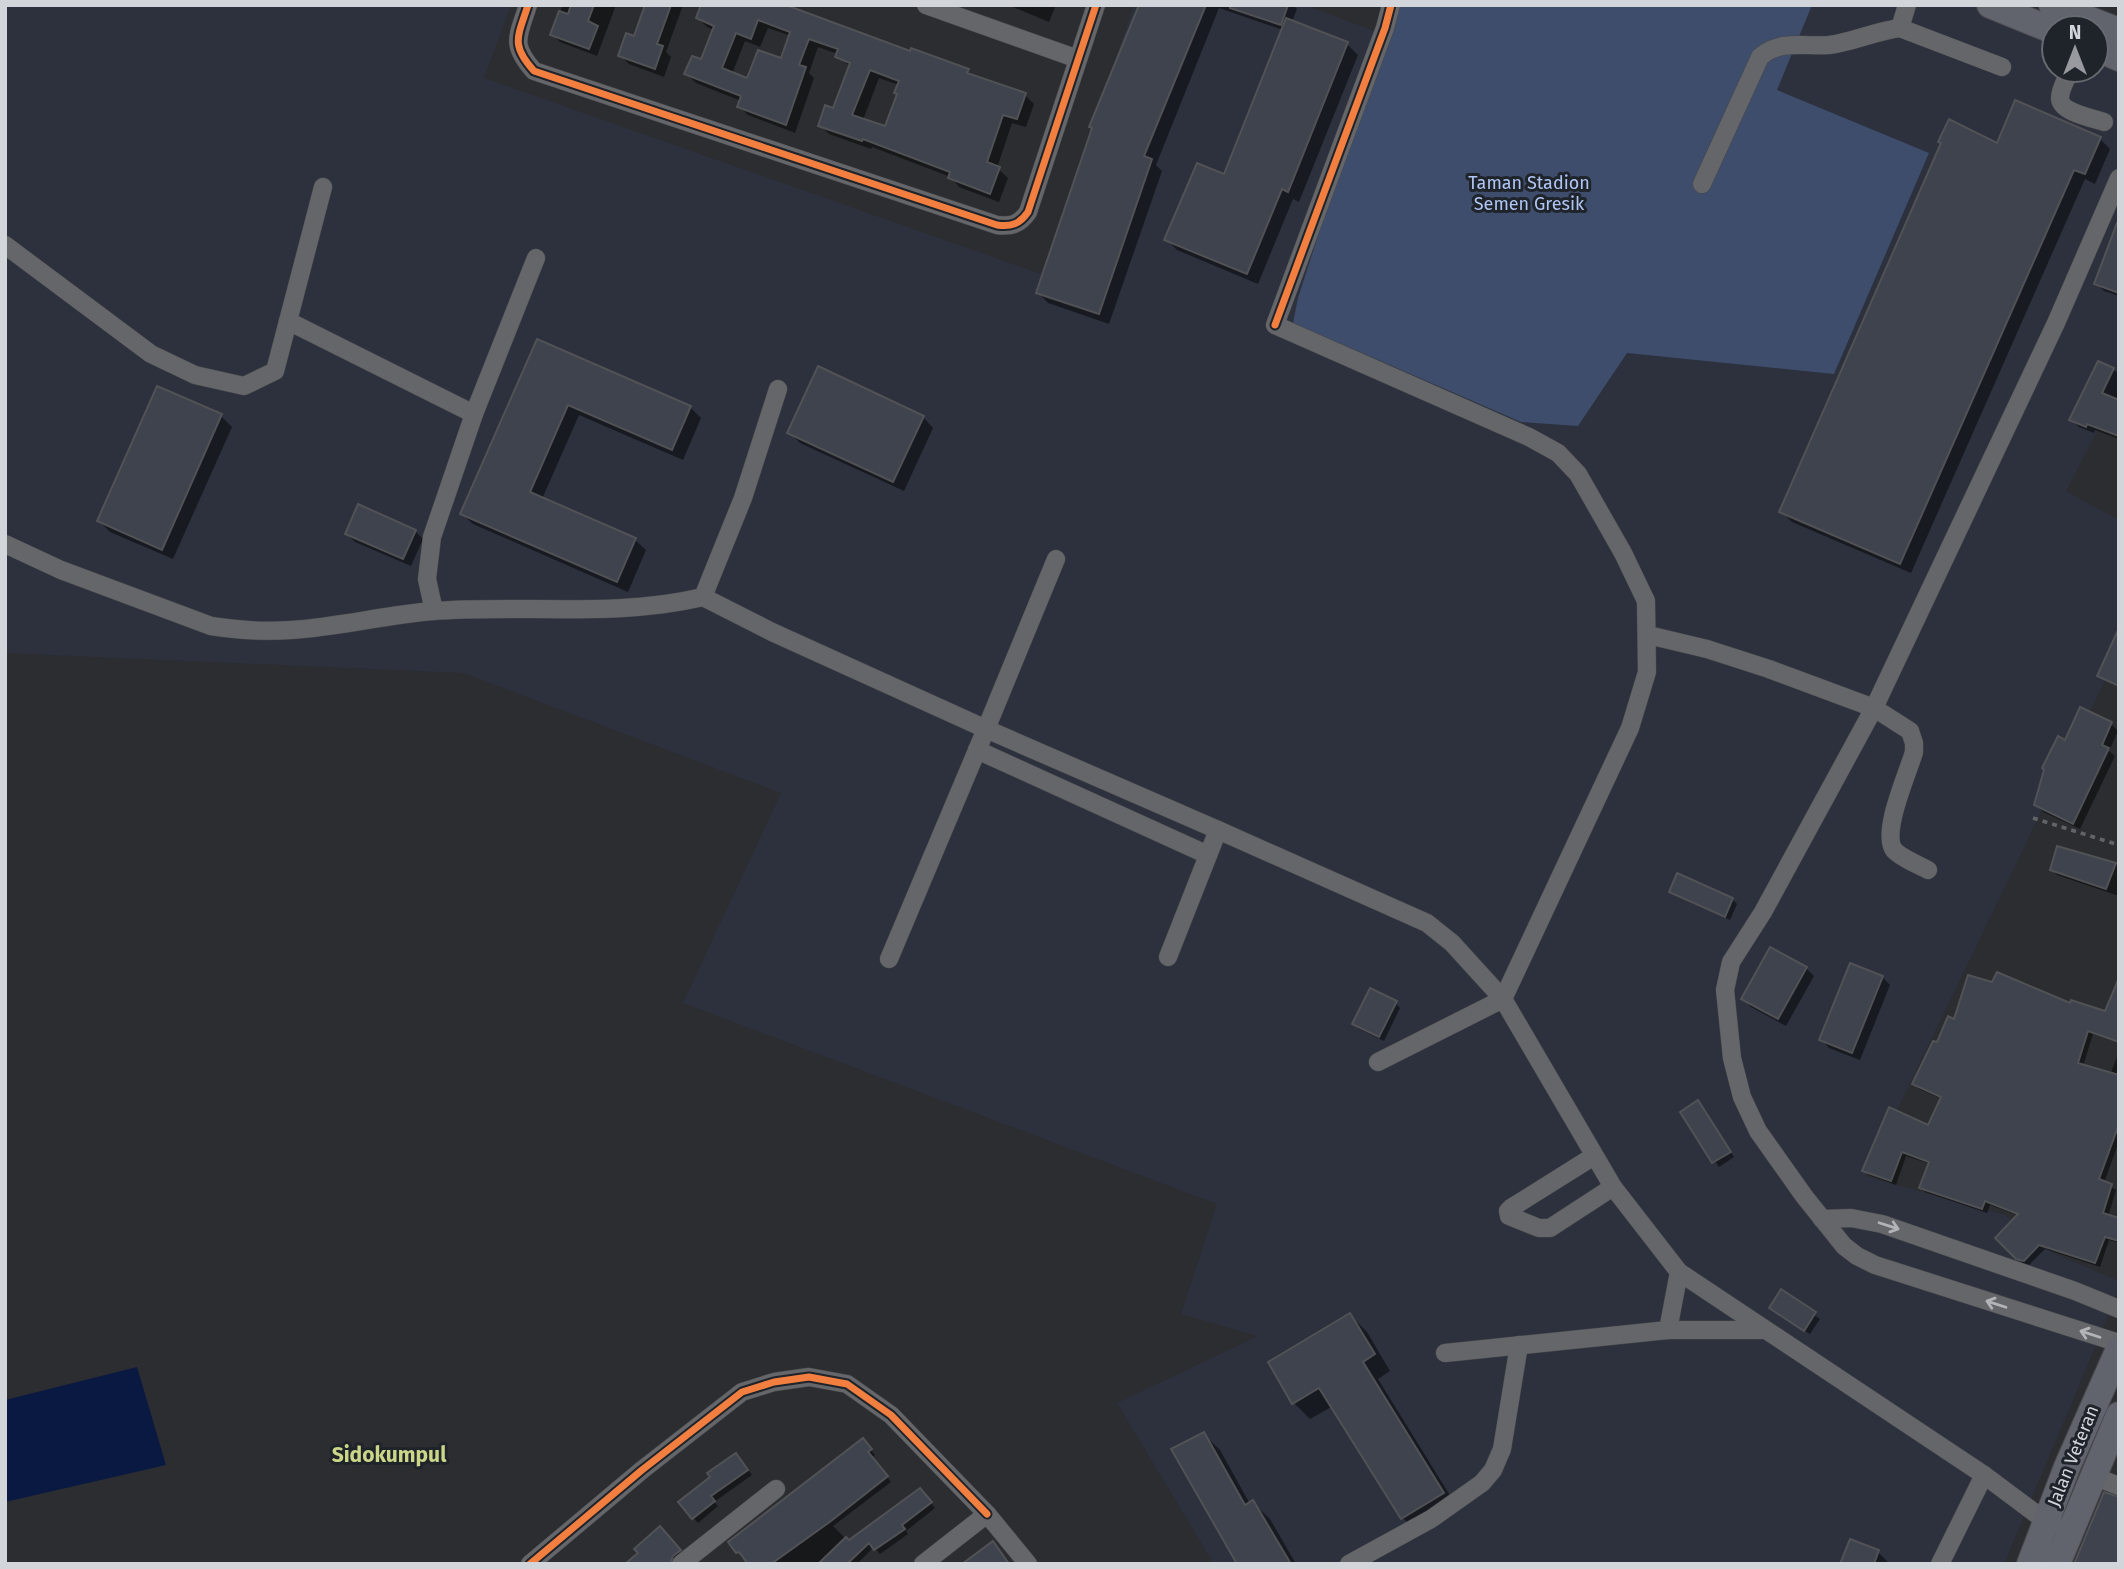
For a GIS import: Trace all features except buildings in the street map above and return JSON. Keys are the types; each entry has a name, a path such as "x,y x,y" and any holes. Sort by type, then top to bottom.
{"highway":[{"path":"1990,5 2054,12 2119,31"},
{"name":"Jalan Veteran","path":"2030,1564 2087,1420 2119,1349"},
{"name":"Jalan Veteran","path":"2057,1564 2115,1424"}],"street":[{"path":"528,5 517,39 521,57 534,71 997,225 1008,226 1023,220 1028,212 1096,5"},
{"path":"926,5 1078,59"},
{"path":"1378,1062 1503,999 1630,728 1647,672 1648,635 1646,601 1623,553 1578,474 1558,453 1529,437 1275,325 1385,28 1391,5"},
{"path":"1900,28 1907,5"},
{"path":"1702,184 1760,57 1781,45 1830,45 1878,31 1900,28 2003,67"},
{"path":"2064,84 2060,100 2064,107 2104,122"},
{"path":"2119,178 2056,323 1874,708 1763,912 1731,962 1725,990 1732,1058 1742,1097 1758,1130 1844,1246 1875,1265 2119,1343"},
{"path":"5,245 151,354 195,375 244,386 275,371 323,187"},
{"path":"434,611 427,579 432,537 474,414 536,258"},
{"path":"288,321 474,414"},
{"path":"703,597 743,498 778,388"},
{"path":"5,544 61,570 211,626 234,629 290,631 434,611 575,610 679,603 703,597 772,632 986,729 1427,923 1452,943 1503,999 1613,1187 1679,1272 1984,1475 2047,1521 2071,1531"},
{"path":"889,959 1056,559"},
{"path":"1648,635 1707,649 1769,669 1874,708 1910,731 1914,752 1891,824 1890,838 1895,851 1928,870"},
{"path":"977,750 1208,855"},
{"path":"1168,957 1218,831"},
{"path":"1594,1156 1511,1208 1508,1211 1509,1216 1539,1228 1550,1228 1613,1187"},
{"path":"1822,1219 1851,1218 1882,1224 2119,1309"},
{"path":"1668,1330 1679,1272"},
{"path":"1445,1353 1668,1330 1767,1330"},
{"path":"1349,1564 1431,1519 1482,1483 1493,1470 1502,1449 1520,1345"},
{"path":"530,1564 642,1470 742,1392 775,1382 809,1377 847,1384 891,1415 987,1514 1028,1564"},
{"path":"1940,1564 1984,1475"},
{"path":"2093,1476 2119,1486"},
{"path":"681,1564 702,1557 776,1489"},
{"path":"923,1564 987,1514"}],"path":[{"path":"2033,818 2119,845"}],"shaded area":[{"path":"5,5 511,5 484,78 1041,274 1134,5 1304,5 1383,34 1392,5 1976,5 2040,31 2040,84 2110,84 2110,59 2119,63 2119,389 2066,491 2119,520 2119,651 1865,1176 2005,1215 2053,1253 2119,1281 2119,1290 2004,1564 1214,1564 1117,1403 1258,1336 1181,1314 1217,1204 683,1003 781,793 464,673 5,653"},
{"path":"137,1367 166,1465 5,1502 5,1400"}],"green space":[{"name":"Taman Stadion Semen Gresik","path":"1392,5 1812,5 1777,90 1929,153 1834,374 1627,353 1578,426 1521,422 1293,323 1298,298"}],"cycle path":[{"path":"528,5 518,40 526,62 534,71 1002,226 1018,222 1028,212 1096,5"},
{"path":"1275,325 1385,28 1391,5"},
{"path":"530,1564 642,1470 742,1392 774,1382 809,1377 847,1384 891,1415 987,1514"}],"district":[{"name":"Sidokumpul","path":"389,1455"}]}
